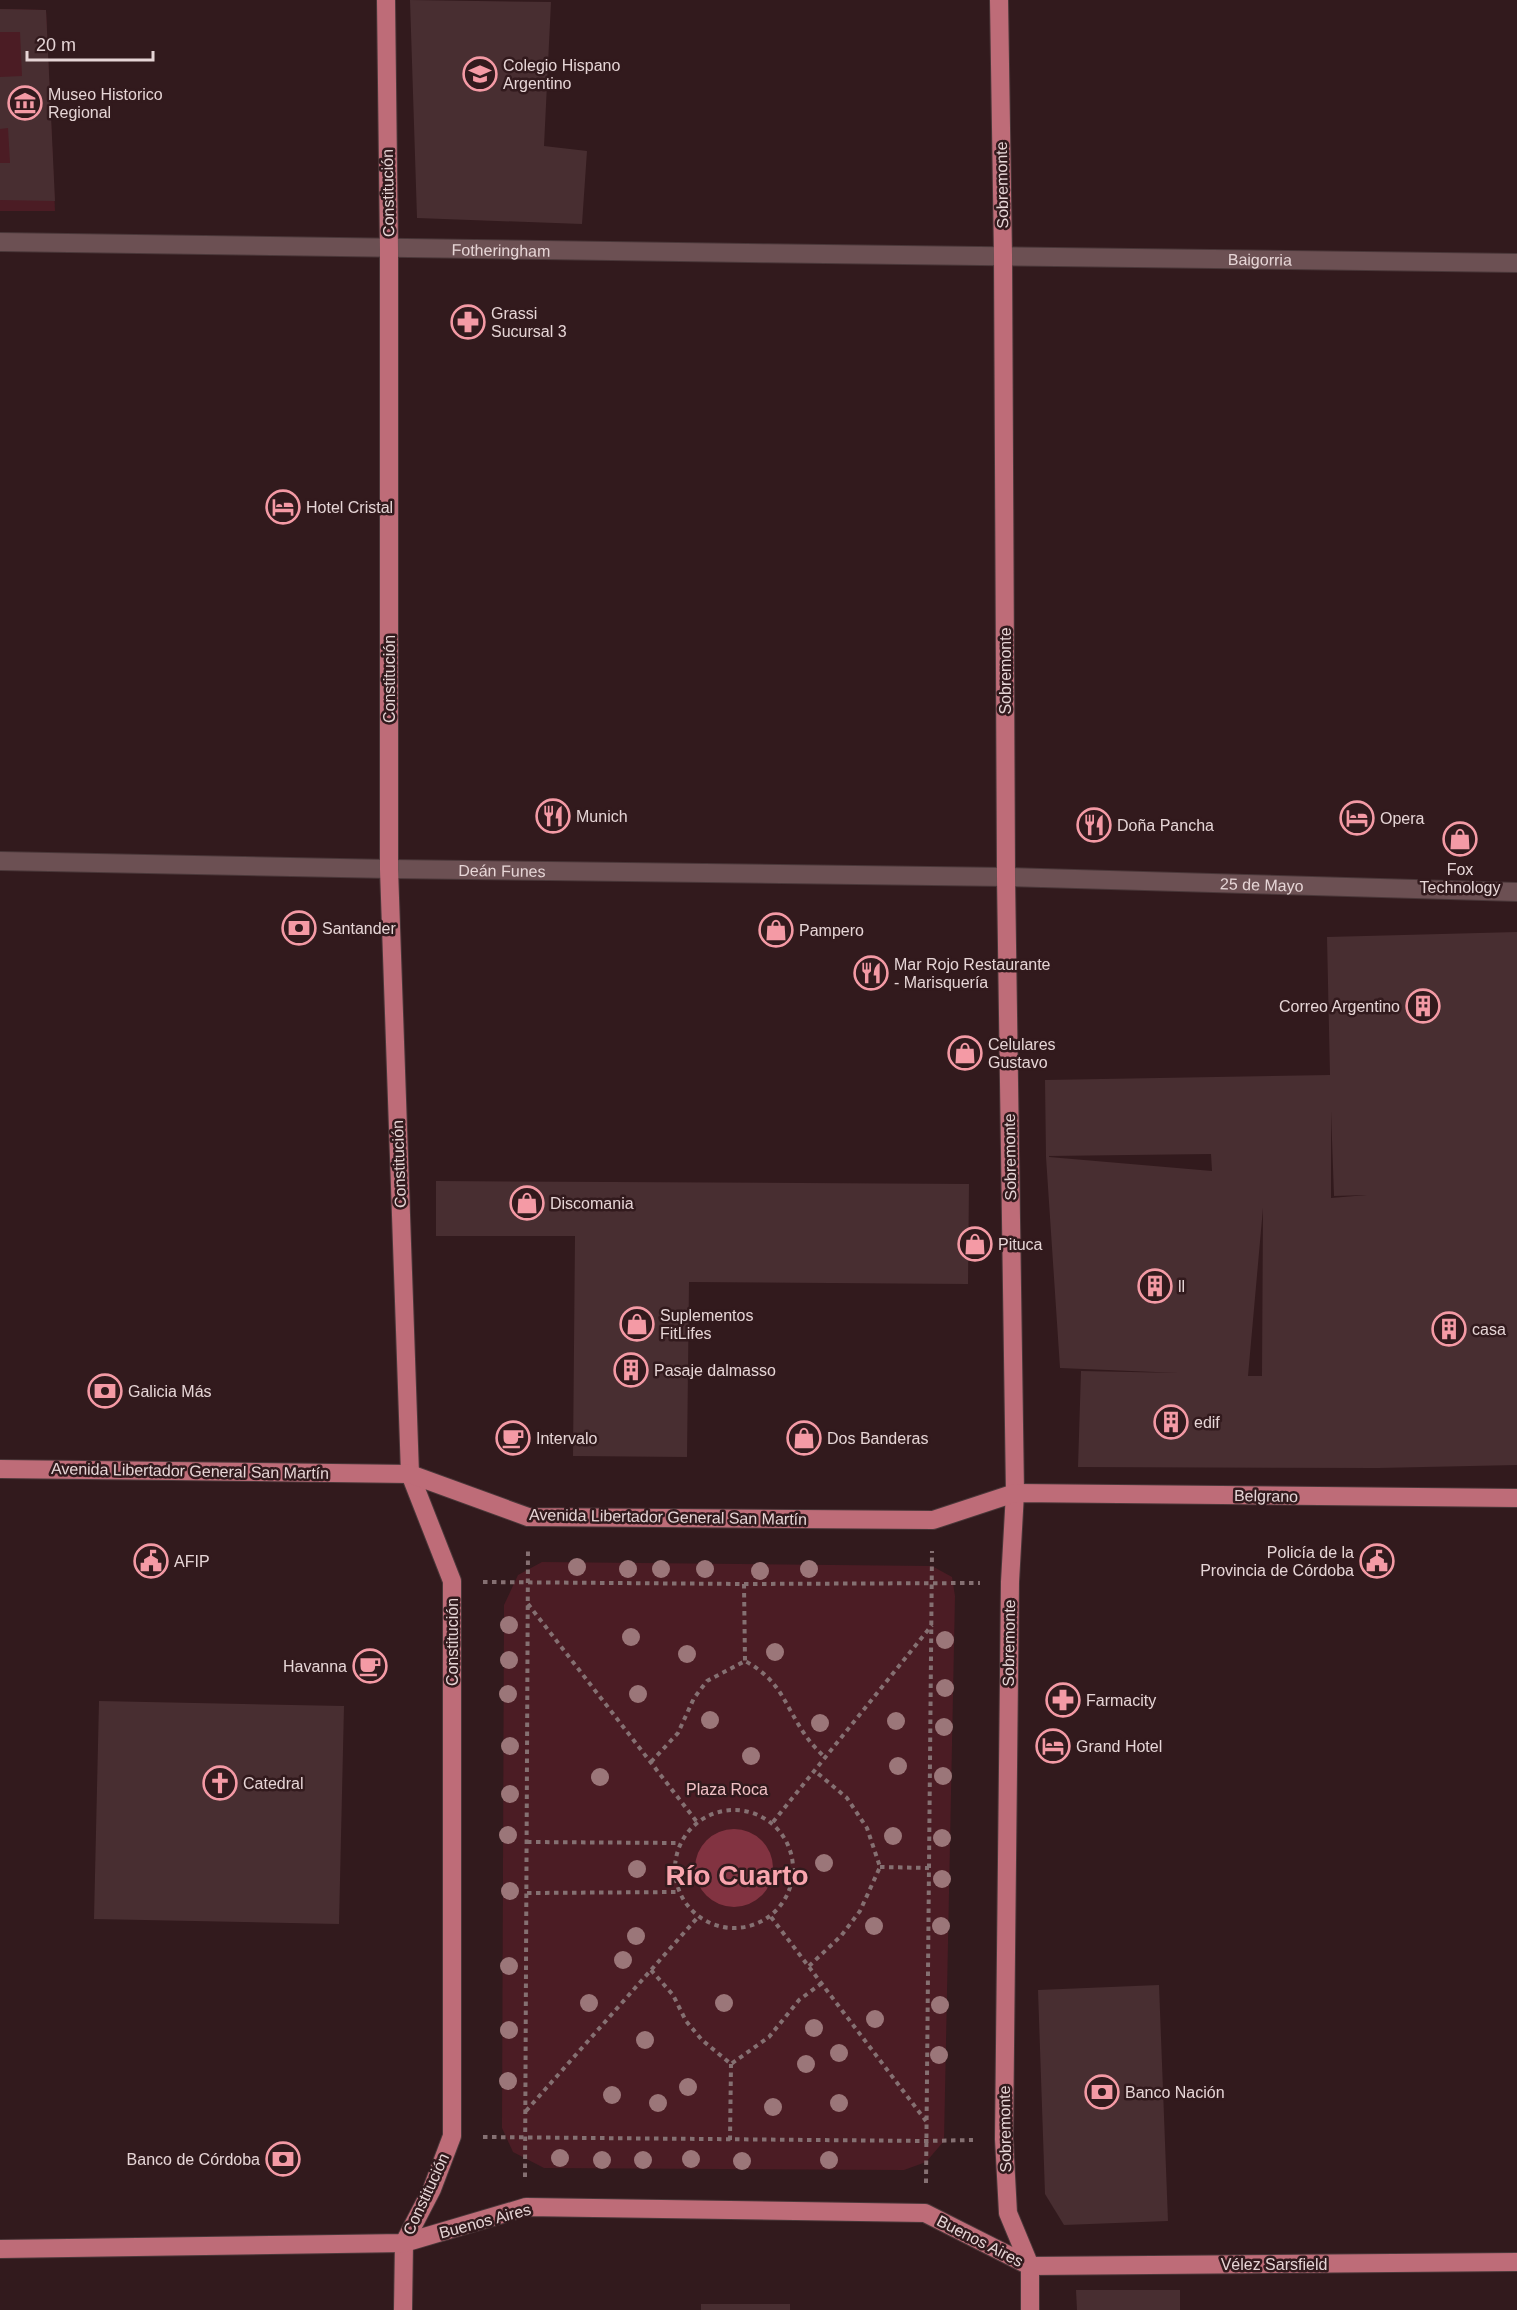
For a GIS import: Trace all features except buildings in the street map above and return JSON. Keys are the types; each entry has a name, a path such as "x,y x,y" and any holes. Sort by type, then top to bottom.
{"main road":[{"name":"Constitución","path":"386,0 389,250 389,869 410,1474 452,1581 452,2136 432,2189 404,2243 403,2310"},
{"name":"Sobremonte","path":"999,0 1003,255 1006,877 1015,1493 1010,1582 1004,2139 1008,2213 1030,2266 1030,2310"},
{"name":"Avenida Libertador General San Martín","path":"0,1469 410,1474 528,1517 933,1520 1015,1493"},
{"name":"Belgrano","path":"1015,1493 1517,1498"},
{"name":"Buenos Aires","path":"0,2249 404,2243 526,2207 926,2213 1030,2266"},
{"name":"Vélez Sarsfield","path":"1030,2266 1517,2262"}],"street":[{"name":"Fotheringham","path":"0,242 389,250 1003,255"},
{"name":"Baigorria","path":"1003,255 1517,263"},
{"name":"Deán Funes","path":"0,861 389,869 1006,877"},
{"name":"25 de Mayo","path":"1006,877 1517,892"}],"path":[{"path":"526,2207 528,1517"},
{"path":"926,2213 933,1520"},
{"path":"452,1581 744,1584 1010,1582"},
{"path":"744,1584 745,1661"},
{"path":"528,1604 697,1822"},
{"path":"773,1822 932,1625"},
{"path":"745,1661 761,1670 780,1690 806,1737 825,1758"},
{"path":"651,1762 678,1733 694,1698 707,1681 745,1661"},
{"path":"809,1966 841,1936 860,1911 879,1867 867,1828 846,1798 815,1771"},
{"path":"721,1810 748,1810 773,1822 789,1843 794,1869 788,1895 771,1917 748,1927 722,1928 698,1917 679,1892 674,1869 680,1843 697,1822 721,1810"},
{"path":"527,1842 680,1843"},
{"path":"879,1867 929,1868"},
{"path":"527,1893 679,1892"},
{"path":"526,2111 698,1917"},
{"path":"771,1917 927,2122"},
{"path":"651,1970 674,1995 686,2021 702,2040 731,2064"},
{"path":"731,2064 769,2037 799,2000 822,1983"},
{"path":"730,2140 731,2064"},
{"path":"452,2136 730,2140 1004,2139"}],"green space":[{"name":"Museo Historico Regional","path":"0,9 46,10 55,211 0,211"},
{"name":"Plaza Roca","path":"542,1562 932,1566 952,1577 955,1596 944,2141 926,2162 904,2170 544,2168 513,2152 502,2128 504,1605 518,1575"}],"shaded area":[{"path":"734,1829 749,1832 762,1840 770,1853 773,1868 770,1883 762,1896 749,1904 734,1907 719,1904 706,1896 698,1883 695,1868 698,1853 706,1840 719,1832"}],"place":[{"name":"Colegio Hispano Argentino","path":"480,74"},
{"name":"Museo Historico Regional","path":"25,103"},
{"name":"Grassi Sucursal 3","path":"468,322"},
{"name":"Hotel Cristal","path":"283,507"},
{"name":"Munich","path":"553,816"},
{"name":"Opera","path":"1357,818"},
{"name":"Doña Pancha","path":"1094,825"},
{"name":"Fox Technology","path":"1460,839"},
{"name":"Santander","path":"299,928"},
{"name":"Pampero","path":"776,930"},
{"name":"Mar Rojo Restaurante - Marisquería","path":"871,973"},
{"name":"Correo Argentino","path":"1423,1006"},
{"name":"Celulares Gustavo","path":"965,1053"},
{"name":"Discomania","path":"527,1203"},
{"name":"Pituca","path":"975,1244"},
{"name":"ll","path":"1155,1286"},
{"name":"Suplementos FitLifes","path":"637,1324"},
{"name":"casa","path":"1449,1329"},
{"name":"Pasaje dalmasso","path":"631,1370"},
{"name":"Galicia Más","path":"105,1391"},
{"name":"edif","path":"1171,1422"},
{"name":"Intervalo","path":"513,1438"},
{"name":"Dos Banderas","path":"804,1438"},
{"name":"AFIP","path":"151,1561"},
{"name":"Policía de la Provincia de Córdoba","path":"1377,1561"},
{"name":"Havanna","path":"370,1666"},
{"name":"Farmacity","path":"1063,1700"},
{"name":"Grand Hotel","path":"1053,1746"},
{"name":"Catedral","path":"220,1783"},
{"name":"Banco Nación","path":"1102,2092"},
{"name":"Banco de Córdoba","path":"283,2159"}],"district":[{"name":"Río Cuarto","path":"737,1875"}]}
